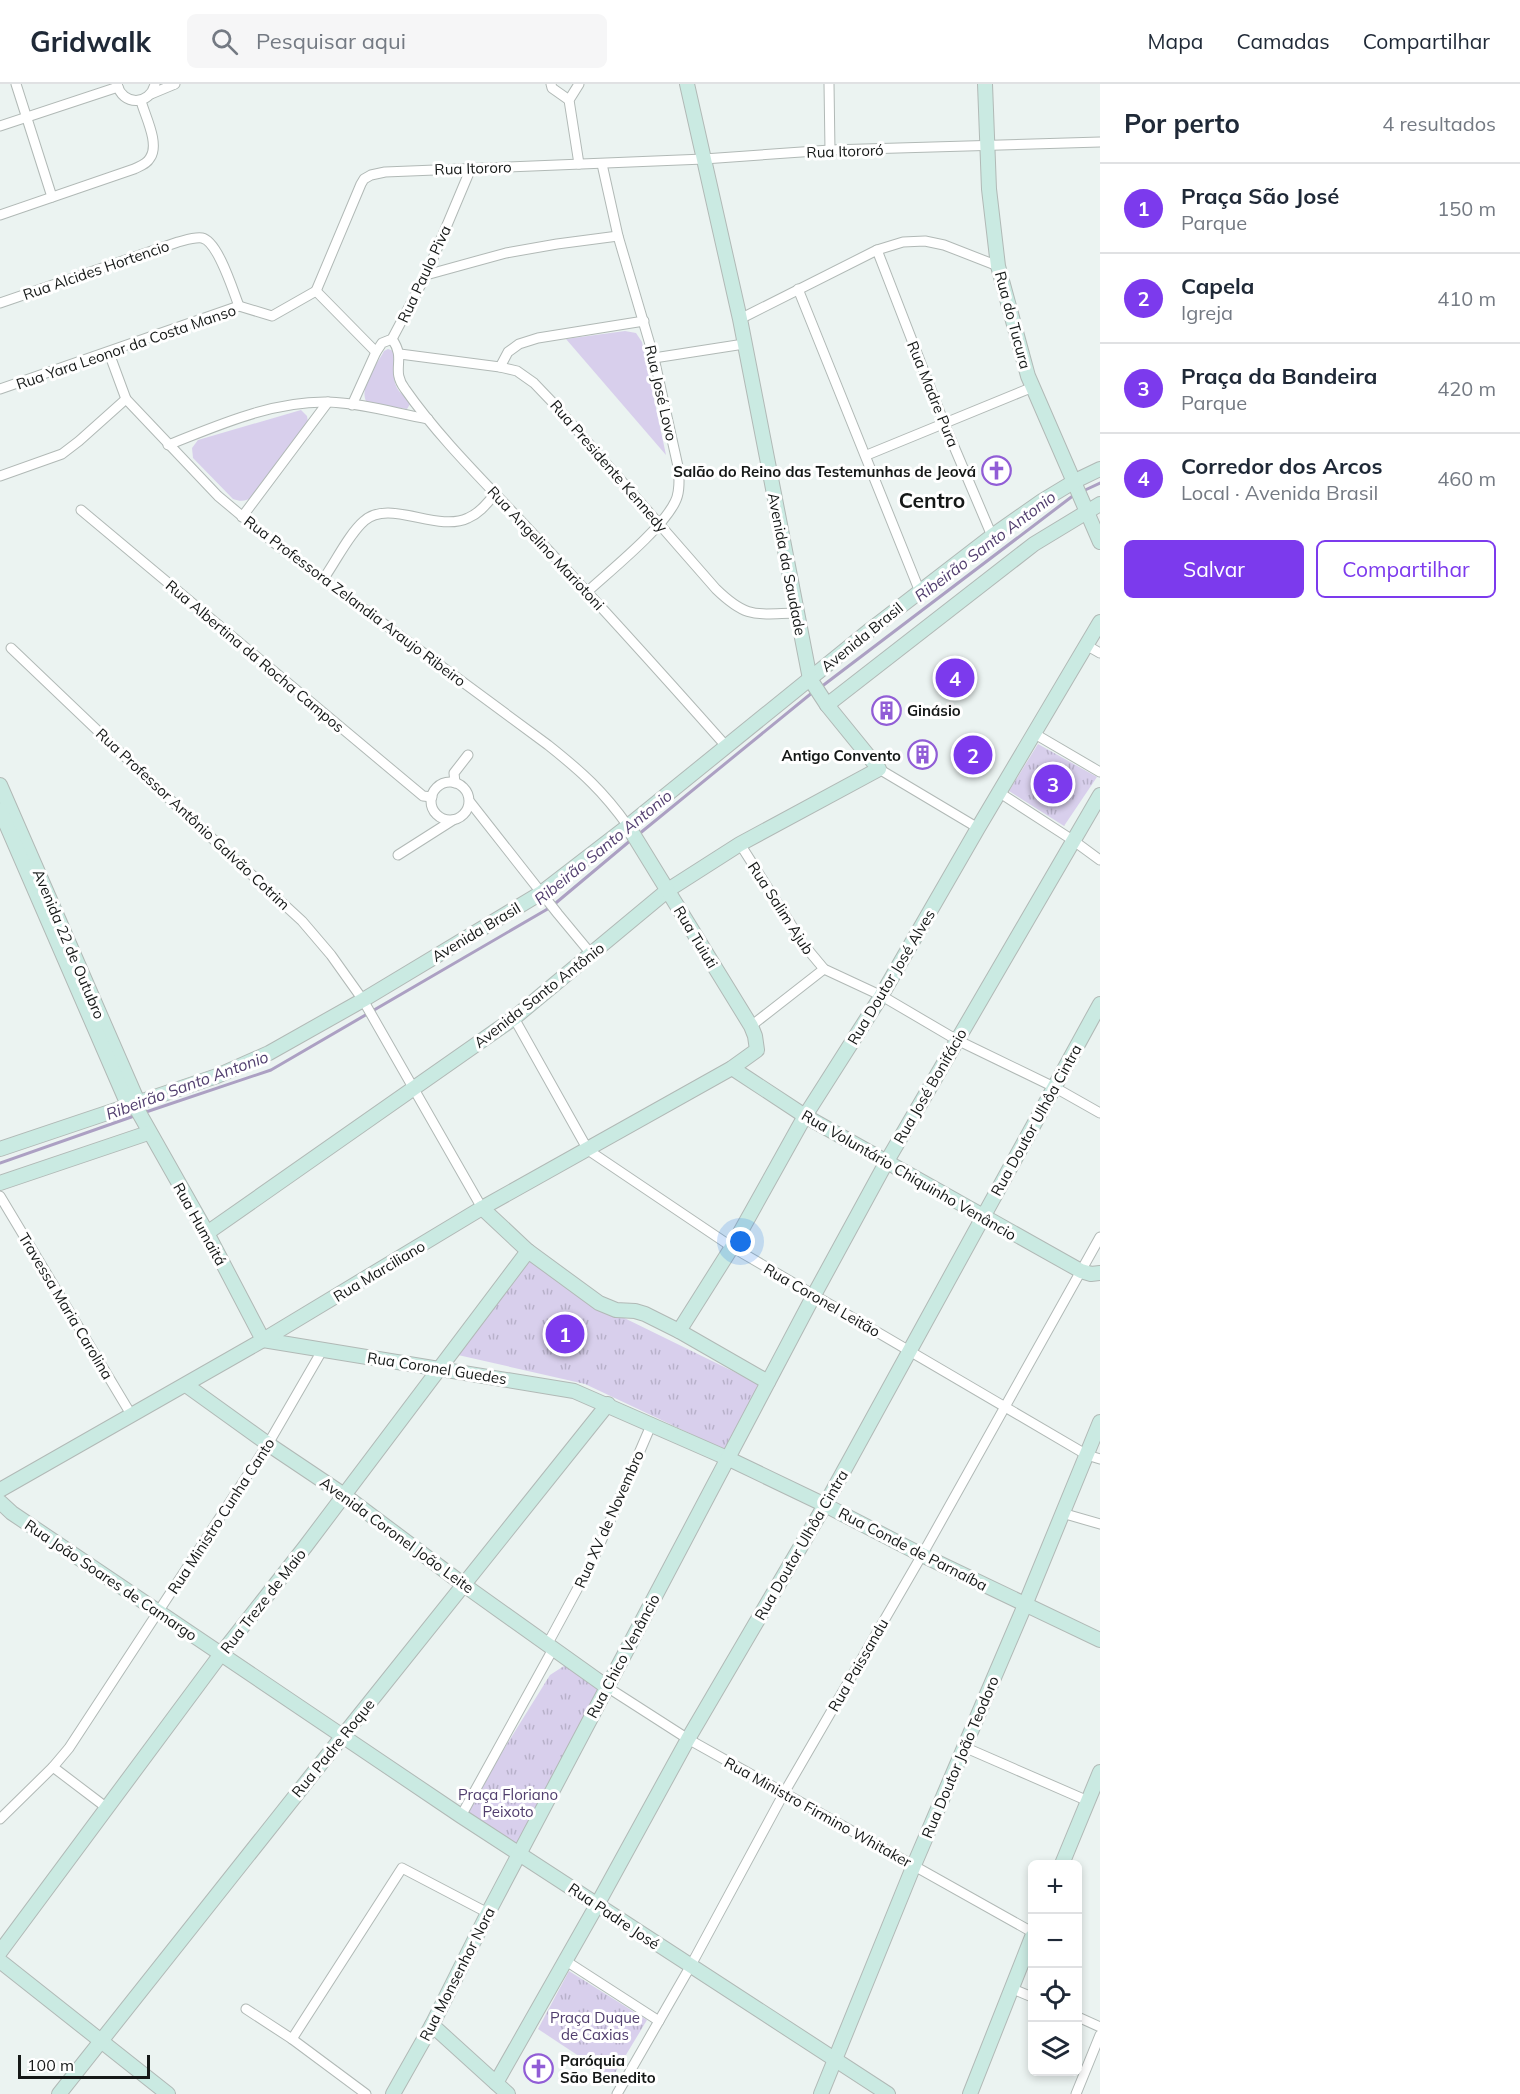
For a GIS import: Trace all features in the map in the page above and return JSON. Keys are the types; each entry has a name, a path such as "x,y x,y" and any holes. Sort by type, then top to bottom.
{"street":[{"path":"16,84 52,197"},
{"path":"0,126 117,86 124,97 141,101 153,89 175,84"},
{"path":"551,84 552,88 569,100"},
{"path":"579,84 569,100 579,164"},
{"name":"Avenida da Saudade","path":"687,84 740,319 796,613 818,693 879,769 978,828"},
{"path":"829,84 830,150"},
{"name":"Rua do Tucura","path":"985,84 989,189 998,266 1028,376 1100,542"},
{"path":"0,215 134,169 148,161 154,149 141,101"},
{"name":"Rua Itororó","path":"704,159 830,150 1100,142"},
{"name":"Rua Itororo","path":"316,291 364,179 371,175 386,172 704,159"},
{"name":"Rua José Lovo","path":"587,592 660,524 675,502 679,487 679,471 654,358 618,236 602,164"},
{"name":"Rua Paulo Piva","path":"352,405 381,343 392,339 426,275 471,168"},
{"path":"426,275 506,253 618,236"},
{"name":"Rua Alcides Hortencio","path":"0,303 193,238 204,238 217,252 239,306"},
{"path":"740,319 877,250 903,242 925,241 944,245 998,266"},
{"name":"Rua Madre Pura","path":"877,250 944,423 992,536"},
{"path":"798,289 920,591"},
{"path":"316,291 376,352"},
{"name":"Rua Yara Leonor da Costa Manso","path":"0,389 239,306 272,316 316,291"},
{"path":"500,366 508,352 519,344 538,338 644,321"},
{"name":"Rua Angelino Mariotoni","path":"392,339 400,354 397,369 399,380 428,419 726,746"},
{"path":"654,358 744,344"},
{"name":"Rua Professora Zelandia Araujo Ribeiro","path":"109,353 126,399 218,496 273,542 564,757 587,776 607,798 630,830"},
{"name":"Rua Presidente Kennedy","path":"400,354 500,366 517,371 534,383 556,406 716,589 732,604 744,612 796,613"},
{"path":"867,455 1033,387"},
{"path":"0,476 62,454 126,399"},
{"path":"242,517 328,402"},
{"path":"168,445 246,416 307,403 328,402 352,405 428,419"},
{"name":"Avenida Brasil","path":"818,693 920,591 1042,501 1100,469"},
{"path":"324,578 356,531 365,520 376,514 392,513 440,522 456,521 468,518 480,510 496,493"},
{"name":"Avenida Brasil","path":"0,1183 365,1004 544,897 630,830 726,746 818,693 1086,507 1100,504"},
{"name":"Rua Albertina da Rocha Campos","path":"81,510 423,796 432,797"},
{"name":"Rua Doutor José Alves","path":"679,1331 732,1247 805,1116 882,996 1100,622"},
{"path":"1086,645 1100,652"},
{"name":"Rua Professor Antônio Galvão Cotrim","path":"11,648 302,921 331,955 374,1018 482,1208"},
{"path":"1035,734 1100,772"},
{"path":"455,783 454,773 468,755"},
{"name":"Avenida Santo Antônio","path":"207,1233 514,1018 668,890 740,844 879,769"},
{"path":"453,820 447,820 436,814 433,809 432,797 438,787 449,782 466,790 470,802 592,955"},
{"name":"Avenida 22 de Outubro","path":"0,785 139,1114"},
{"path":"1000,793 1100,860"},
{"name":"Rua José Bonifácio","path":"768,1382 887,1161 1100,795"},
{"path":"398,855 465,814 470,802"},
{"name":"Avenida 22 de Outubro","path":"0,810 139,1114"},
{"name":"Rua Tuiuti","path":"630,830 751,1026 757,1050"},
{"name":"Rua Salim Ajub","path":"740,844 804,945 824,969"},
{"path":"751,1026 824,969 882,996 957,1040 1054,1087 1100,1113"},
{"name":"Rua Doutor Ulhôa Cintra","path":"496,2083 688,1739 825,1505 1100,1004"},
{"name":"Rua Coronel Leitão","path":"514,1018 588,1150 732,1247 1093,1457"},
{"name":"Rua Marciliano","path":"0,1490 263,1340 482,1208 732,1068 757,1050"},
{"name":"Rua Voluntário Chiquinho Venâncio","path":"732,1068 805,1116 982,1216 1093,1275"},
{"name":"Avenida Brasil","path":"0,1149 139,1114"},
{"name":"Rua Humaitá","path":"139,1114 207,1233 263,1340"},
{"name":"Travessa Maria Carolina","path":"0,1196 132,1416"},
{"path":"482,1208 528,1251 608,1308 635,1311 679,1331 768,1382"},
{"name":"Rua Paissandu","path":"617,2094 784,1793 922,1556 1005,1406 1093,1275 1100,1237"},
{"name":"Rua Treze de Maio","path":"0,1952 221,1654 528,1251"},
{"name":"Rua Coronel Guedes","path":"263,1340 440,1367 574,1391 651,1423"},
{"name":"Rua Ministro Cunha Canto","path":"0,1819 69,1748 268,1444 323,1349"},
{"name":"Rua Chico Venâncio","path":"520,1854 768,1382"},
{"name":"Avenida Coronel João Leite","path":"186,1385 344,1495 464,1585 607,1687"},
{"name":"Rua Padre Roque","path":"59,2094 608,1404"},
{"name":"Rua Doutor João Teodoro","path":"821,2094 914,1865 1062,1513 1093,1457 1100,1422"},
{"name":"Rua Conde de Parnaíba","path":"651,1423 825,1505 922,1556 1100,1640"},
{"name":"Rua XV de Novembro","path":"550,1647 593,1560 651,1423"},
{"name":"Rua João Soares de Camargo","path":"0,1502 12,1513 342,1737"},
{"path":"1062,1513 1100,1524"},
{"path":"461,1816 550,1647"},
{"name":"Rua Ministro Firmino Whitaker","path":"607,1687 688,1739 1028,1930"},
{"name":"Rua Padre José","path":"342,1737 888,2094"},
{"path":"964,1747 1088,1801"},
{"path":"53,1767 107,1808"},
{"path":"1064,1860 1100,1772"},
{"name":"Rua Monsenhor Nora","path":"393,2094 432,2025 520,1854"},
{"path":"292,2039 402,1868 488,1913"},
{"path":"970,2094 1028,1948"},
{"path":"566,1960 659,2021"},
{"path":"0,1961 168,2094"},
{"path":"1013,1989 1028,1995"},
{"path":"246,2009 292,2039 366,2094"},
{"path":"1082,2019 1100,2027"},
{"path":"432,2025 508,2094"},
{"path":"1076,2094 1100,2035"}],"green space":[{"path":"625,331 636,333 642,342 666,455 566,339"},
{"path":"388,349 396,352 394,379 398,390 410,404 407,409 367,403 365,397 369,377 384,351"},
{"path":"301,410 307,416 308,422 253,497 241,501 233,499 193,458 192,448 198,440"},
{"path":"1038,744 1097,777 1064,826 1009,791"},
{"path":"530,1259 612,1312 761,1385 725,1450 585,1384 458,1355"},
{"name":"Praça Floriano Peixoto","path":"567,1664 598,1688 520,1850 463,1815 550,1675"},
{"name":"Praça Duque de Caxias","path":"569,1971 647,2020 612,2078 538,2029"}],"waterway":[{"name":"Ribeirão Santo Antonio","path":"1083,491 1100,483"},
{"name":"Ribeirão Santo Antonio","path":"821,687 1074,495"},
{"name":"Ribeirão Santo Antonio","path":"639,834 813,692"},
{"name":"Ribeirão Santo Antonio","path":"143,1113 271,1070 551,907 631,840"},
{"name":"Ribeirão Santo Antonio","path":"0,1163 137,1115"}],"place":[{"name":"Salão do Reino das Testemunhas de Jeová","path":"997,471"},
{"name":"Corredor dos Arcos","path":"955,678"},
{"name":"Ginásio","path":"886,710"},
{"name":"Antigo Convento","path":"922,755"},
{"name":"Capela","path":"973,755"},
{"name":"Praça da Bandeira","path":"1053,784"},
{"name":"Praça São José","path":"565,1334"},
{"name":"Paróquia São Benedito","path":"539,2069"}],"district":[{"name":"Centro","path":"932,500"}]}
